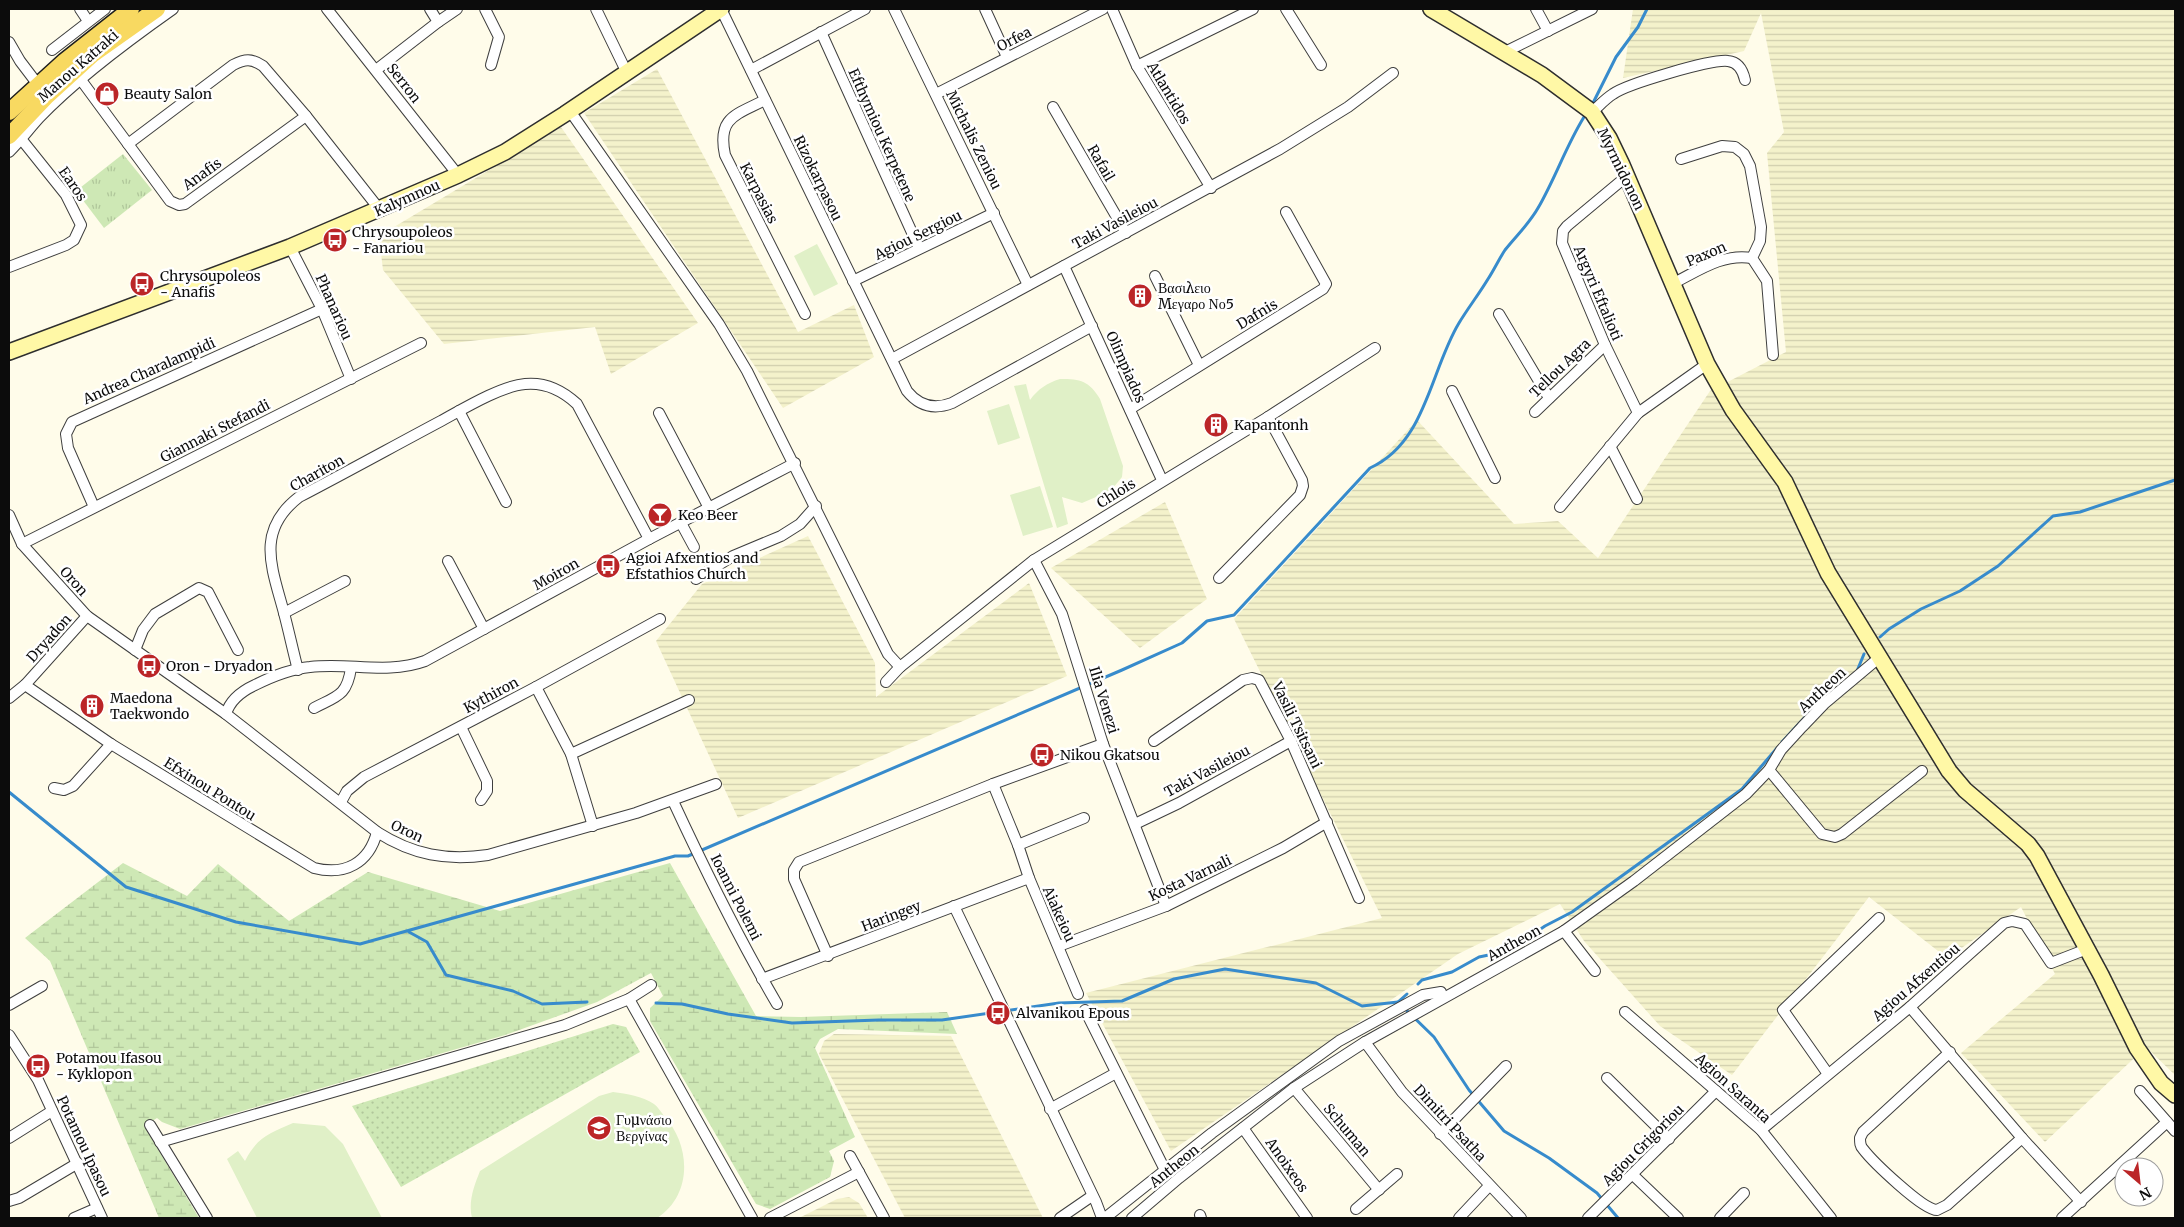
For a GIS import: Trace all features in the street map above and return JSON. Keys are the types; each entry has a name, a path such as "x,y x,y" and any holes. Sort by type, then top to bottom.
{"main road":[{"path":"15,138 42,90 100,32 131,9"},
{"path":"9,112 157,9"}],"street":[{"path":"80,9 88,21"},
{"path":"52,50 105,9"},
{"name":"Manou Katraki","path":"9,152 15,138 81,80 135,36 173,9"},
{"name":"Serron","path":"327,9 458,175"},
{"path":"430,9 438,22"},
{"path":"376,70 457,9"},
{"path":"485,9 499,37 491,65"},
{"path":"596,9 627,73"},
{"name":"Kalymnou","path":"9,352 290,247 458,175 504,152 570,111 721,9"},
{"name":"Rizokarpasou","path":"721,9 906,391 910,395 925,405 938,407 952,403 1092,326"},
{"path":"751,70 865,9"},
{"name":"Michalis Zeniou","path":"894,9 1028,285"},
{"path":"985,9 1007,58"},
{"name":"Orfea","path":"936,94 1103,9"},
{"name":"Atlantidos","path":"1112,9 1136,66 1211,188"},
{"path":"1136,66 1234,13 1252,9"},
{"path":"1286,9 1321,65"},
{"name":"Myrmidonon","path":"1430,9 1542,75 1592,112 1609,138 1627,176 1707,364 1728,402 1785,482 1828,573 1949,771 1964,790 2028,844 2036,856 2146,1063 2161,1083 2175,1095"},
{"path":"1536,9 1548,31"},
{"path":"1505,52 1592,9"},
{"name":"Efthymiou Kerpetene","path":"821,32 918,248"},
{"path":"9,42 20,61 42,90"},
{"path":"128,144 233,65 245,60 254,60 263,66 306,116 380,210"},
{"path":"1592,112 1620,90 1663,75 1718,61 1729,61 1736,64 1743,73 1745,80"},
{"name":"Taki Vasileiou","path":"892,359 1211,188 1348,107 1393,72"},
{"name":"Anafis","path":"81,80 170,201 179,205 185,204 306,116"},
{"name":"Karpasias","path":"765,100 728,121 724,128 722,140 724,155 805,314"},
{"name":"Rafail","path":"1053,107 1126,234"},
{"path":"570,111 719,324 747,371 795,463 888,654 900,667"},
{"name":"Earos","path":"9,267 66,245 74,240 81,225 66,195 15,138"},
{"path":"1681,159 1722,146 1735,147 1744,154 1750,166 1761,228 1760,241 1752,258 1766,281 1773,356"},
{"name":"Argyri Eftalioti","path":"1627,176 1567,226 1562,236 1564,251 1604,345 1638,414"},
{"name":"Dafnis","path":"1130,410 1323,289 1326,284 1286,212"},
{"name":"Agiou Sergiou","path":"853,281 994,213"},
{"name":"Phanariou","path":"290,247 322,309 351,379"},
{"name":"Paxon","path":"1672,284 1726,258 1738,256 1752,258"},
{"name":"Olimpiados","path":"1064,266 1162,480"},
{"path":"1155,276 1199,365"},
{"name":"Andrea Charalampidi","path":"94,507 68,448 66,434 72,422 322,309"},
{"path":"1499,314 1549,398"},
{"name":"Giannaki Stefandi","path":"22,544 421,343"},
{"name":"Tellou Agra","path":"1535,412 1604,345"},
{"name":"Chlois","path":"886,682 900,667 1034,560 1162,480 1268,417 1375,348"},
{"path":"1560,507 1638,414 1707,364"},
{"name":"Chariton","path":"298,670 270,557 273,528 285,508 299,497 459,411 518,385 547,386 564,393 582,412 649,539"},
{"path":"1452,391 1495,478"},
{"path":"459,411 506,502"},
{"path":"659,413 709,508"},
{"path":"1219,578 1303,491 1302,480 1268,417"},
{"path":"1610,446 1637,499"},
{"name":"Moiron","path":"226,714 232,700 250,687 289,670 310,667 391,669 414,665 795,463"},
{"path":"696,579 733,556 781,536 800,524 816,506"},
{"name":"Oron","path":"9,515 22,544 87,616 226,714 377,832 393,842 420,853 436,857 457,858 493,854 674,801 716,784"},
{"path":"681,523 694,547"},
{"name":"Ilia Venezi","path":"1034,560 1062,614 1103,744 1166,906"},
{"path":"448,561 484,629"},
{"path":"284,613 345,581"},
{"path":"135,650 143,630 155,614 199,588 208,592 238,650"},
{"name":"Dryadon","path":"9,698 25,685 87,616"},
{"name":"Kythiron","path":"341,802 347,791 364,777 536,688 660,619"},
{"name":"Antheon","path":"1132,1218 1179,1178 1294,1088 1365,1042 1564,931 1634,881 1746,794 1769,770 1781,750 1807,721 1880,656"},
{"path":"314,708 345,690 349,683 351,668"},
{"name":"Vasili Tsitsani","path":"1154,741 1242,680 1252,678 1259,680 1263,684 1291,741 1358,898"},
{"name":"Efxinou Pontou","path":"25,685 111,744 314,868 336,871 351,866 364,857 373,846 377,832"},
{"path":"536,688 572,754 593,826"},
{"path":"572,754 689,700"},
{"path":"461,727 487,781 487,791 481,800"},
{"name":"Taki Vasileiou","path":"1134,824 1198,793 1291,741"},
{"path":"54,788 64,790 72,786 111,744"},
{"path":"828,956 794,879 794,870 799,862 993,784 1103,744"},
{"path":"1769,770 1822,834 1835,837 1842,834 1922,771"},
{"name":"Aiakeiou","path":"993,784 1018,845 1029,878 1078,994"},
{"name":"Ioanni Polemi","path":"674,801 762,979 777,1004"},
{"path":"1018,845 1084,818"},
{"name":"Kosta Varnali","path":"1059,946 1166,906 1283,848 1327,822"},
{"name":"Haringey","path":"762,979 828,956 1029,878"},
{"path":"954,906 1103,1218 1212,1133 1339,1041 1423,995 1441,992"},
{"path":"1828,1074 1783,1010 1879,918"},
{"name":"Agiou Afxentiou","path":"1761,1130 1910,1007 2004,923 2012,921 2025,924 2051,963 2087,949"},
{"path":"1564,931 1595,972"},
{"path":"160,1142 565,1025 629,999 651,985"},
{"path":"9,1005 42,986"},
{"path":"629,999 752,1218"},
{"path":"1910,1007 2022,1138 2081,1202"},
{"path":"1085,1010 1165,1170"},
{"name":"Agion Saranta","path":"1625,1012 1761,1130 1831,1218"},
{"name":"Potamou Ipasou","path":"9,1035 30,1064 102,1218"},
{"name":"Dimitri Psatha","path":"1365,1042 1402,1092 1521,1218"},
{"path":"1950,1052 1863,1132 1860,1138 1862,1148 1893,1179 1932,1210 1937,1210 1947,1204 2022,1138"},
{"path":"1440,1134 1506,1066"},
{"path":"1050,1108 1116,1073"},
{"path":"1607,1078 1669,1139"},
{"name":"Schuman","path":"1294,1088 1379,1190"},
{"name":"Agiou Grigoriou","path":"1588,1218 1716,1091"},
{"path":"2140,1091 2175,1131"},
{"path":"9,1138 52,1112"},
{"path":"2062,1218 2167,1122"},
{"path":"150,1125 207,1218"},
{"name":"Anoixeos","path":"1243,1128 1307,1218"},
{"path":"850,1156 884,1218"},
{"path":"14,1200 78,1164"},
{"path":"770,1218 859,1172"},
{"path":"1356,1209 1397,1174"},
{"path":"1633,1175 1678,1218"},
{"path":"1459,1218 1489,1186"},
{"path":"1720,1218 1744,1193"},
{"path":"1060,1218 1092,1196"},
{"path":"74,1218 97,1208"}],"shaded area":[{"path":"1633,9 2175,9 2175,1075 2146,1047 2045,1142 1961,1053 2055,974 2021,907 1947,958 1869,897 1732,1075 1660,1026 1584,941 1560,904 1458,954 1171,1151 1086,993 1382,918 1234,619 1417,420 1514,524 1558,521 1598,558 1710,391 1786,352 1767,153 1784,132 1761,13 1744,51 1623,78"},
{"path":"657,69 798,332 854,305 874,357 783,408 584,113"},
{"path":"561,127 698,323 611,374 595,327 444,344 383,270 379,236"},
{"path":"1165,502 1207,599 1140,648 1051,568"},
{"path":"808,536 875,663 876,697 1029,583 1067,676 738,818 656,641 702,584"},
{"path":"834,1034 951,1036 1043,1218 905,1218 819,1054 824,1041"},
{"path":"849,1197 859,1203 868,1218 799,1218 837,1199"}],"green space":[{"path":"123,154 152,190 104,228 76,191"},
{"path":"817,244 838,284 814,296 794,256"},
{"path":"1060,379 1084,382 1096,393 1100,399 1123,466 1122,477 1113,488 1103,494 1082,503 1062,497 1068,524 1057,528 1014,386 1026,384 1030,400 1043,387"},
{"path":"1009,404 1020,438 998,445 987,411"},
{"path":"1040,486 1053,527 1023,536 1010,495"},
{"path":"123,863 187,896 218,864 289,921 368,872 500,911 670,863 756,1016 801,1017 947,1012 957,1034 838,1029 820,1039 815,1048 855,1137 829,1151 834,1161 830,1177 770,1209 756,1204 650,1021 650,1008 663,996 651,973 597,1002 505,1035 180,1129 157,1118 144,1126 199,1218 159,1218 50,961 25,938"},
{"path":"613,1024 626,1027 640,1052 401,1187 352,1106"},
{"path":"613,1092 639,1097 654,1104 673,1128 683,1155 684,1169 682,1183 677,1196 669,1208 657,1218 472,1218 471,1200 480,1171 599,1096"},
{"path":"293,1123 325,1126 343,1144 382,1218 257,1218 227,1159 238,1151 245,1161 259,1141"}],"waterway":[{"path":"1593,103 1616,57 1638,27 1647,9"},
{"path":"9,792 126,887 236,922 360,944 675,856 688,856 1182,643 1207,621 1234,615 1370,468 1389,457 1403,442 1425,404 1449,342 1459,323 1485,285 1505,250 1527,225 1538,208 1584,117"},
{"path":"1880,637 1889,629 1921,609 1960,591 1998,566 2053,516 2080,512 2175,480"},
{"path":"1857,671 1864,654"},
{"path":"1782,742 1819,702"},
{"path":"1418,984 1422,980 1452,972 1479,957 1508,951 1545,926 1572,912 1742,789 1777,748"},
{"path":"409,932 427,942 446,975 513,991 542,1004 587,1002"},
{"path":"656,1003 682,1004 728,1014 792,1023 942,1020 1059,1003 1122,1001 1174,979 1225,969 1316,983 1362,1006 1398,1002 1434,1037 1469,1090 1504,1131 1549,1158 1597,1193 1618,1218"},
{"path":"1398,1002 1407,994"}],"place":[{"name":"Beauty Salon","path":"107,94"},
{"name":"Chrysoupoleos - Fanariou","path":"335,240"},
{"name":"Chrysoupoleos - Anafis","path":"142,284"},
{"name":"Βασιλειο Μεγαρο Νο5","path":"1140,296"},
{"name":"Kapantonh","path":"1216,425"},
{"name":"Keo Beer","path":"660,515"},
{"name":"Agioi Afxentios and Efstathios Church","path":"608,566"},
{"name":"Oron - Dryadon","path":"149,666"},
{"name":"Maedona Taekwondo","path":"92,706"},
{"name":"Nikou Gkatsou","path":"1042,755"},
{"name":"Alvanikou Epous","path":"998,1013"},
{"name":"Potamou Ifasou - Kyklopon","path":"38,1066"},
{"name":"Γυμνάσιο Βεργίνας","path":"599,1128"}]}
